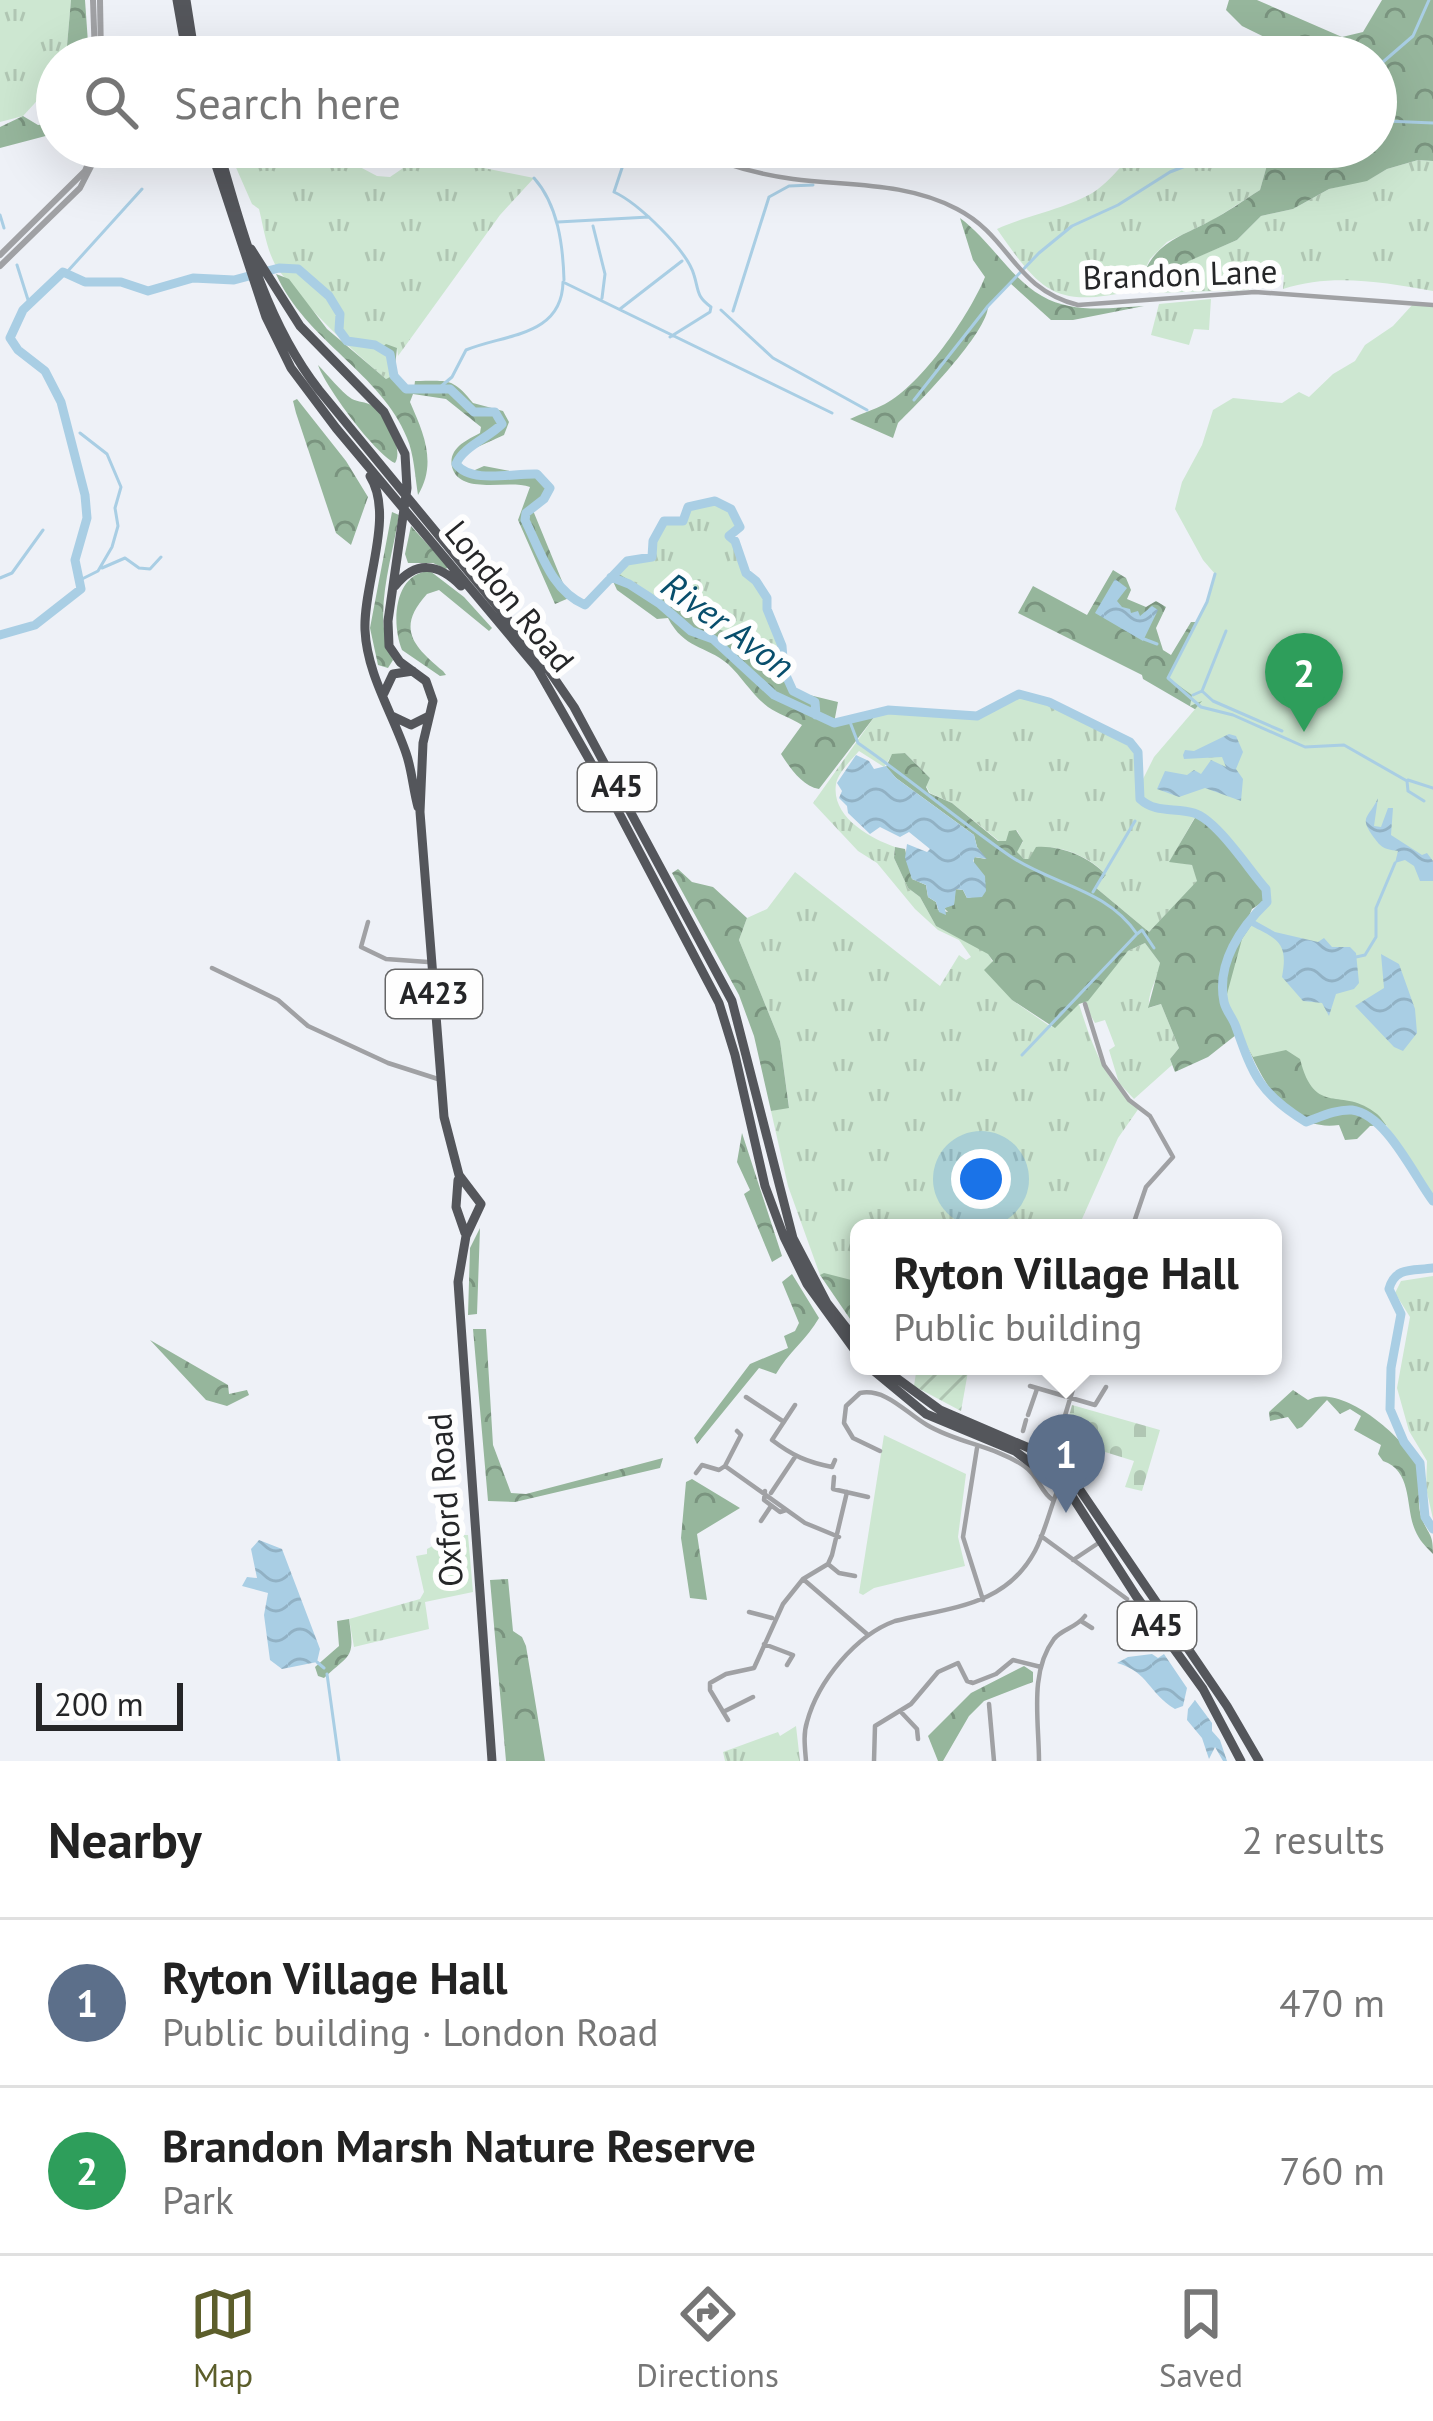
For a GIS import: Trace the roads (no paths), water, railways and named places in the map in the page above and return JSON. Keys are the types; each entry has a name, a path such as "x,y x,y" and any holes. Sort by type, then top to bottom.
{"highway":[{"path":"177,0 186,36"},
{"path":"186,0 189,36"},
{"name":"London Road","path":"221,168 298,364 574,706 732,1000 793,1238 826,1303 850,1333"},
{"path":"252,256 266,291 384,412 403,447 408,472 388,646 431,692 431,713 423,722 411,725 392,716 368,656 365,633 380,499 336,428"},
{"name":"London Road","path":"266,291 291,368 555,694 707,978 728,1028 775,1215 807,1284 850,1344"},
{"path":"394,587 412,569 437,568 456,580 519,645"},
{"path":"384,698 393,674 414,671"},
{"name":"A423","path":"431,713 422,756 420,812 431,962 444,1118 459,1175 470,1192"},
{"name":"A423","path":"392,716 420,812"},
{"name":"A423","path":"457,1199 459,1175"},
{"path":"470,1192 480,1202 477,1214 460,1214 457,1199 470,1192"},
{"name":"Oxford Road","path":"460,1214 466,1236"},
{"name":"Oxford Road","path":"477,1214 466,1236 458,1282 492,1761"},
{"name":"A45","path":"879,1375 926,1414 1016,1451 1077,1501 1136,1596 1203,1689 1240,1761"},
{"name":"A45","path":"891,1375 922,1400 1020,1443 1081,1490 1259,1761"}],"street":[{"path":"97,0 98,36"},
{"path":"0,255 87,168"},
{"path":"0,266 80,188 94,168"},
{"name":"Brandon Lane","path":"745,168 885,187 945,203 989,232 1030,283 1058,300 1078,305 1255,292 1433,305"},
{"path":"368,922 361,947 386,958 431,962"},
{"path":"212,968 278,1000 308,1026 388,1063 441,1080"},
{"path":"1085,1004 1104,1065 1130,1100 1150,1116 1174,1156 1147,1187 1135,1219"},
{"path":"806,1761 808,1717 844,1657 867,1634 895,1621 983,1600 997,1594 1022,1570 1054,1500 1057,1480 1049,1462 1077,1375"},
{"path":"1023,1431 1034,1388 1095,1405 1106,1387"},
{"path":"880,1451 853,1438 844,1423 848,1403 864,1391 879,1393 932,1429 1025,1467 1054,1500"},
{"path":"746,1397 784,1422"},
{"path":"795,1405 772,1440 795,1457 832,1467 835,1460"},
{"path":"696,1473 702,1465 719,1470 725,1466 739,1433"},
{"path":"978,1446 963,1537 983,1600"},
{"path":"787,1509 780,1512 764,1500 795,1457"},
{"path":"725,1466 838,1538"},
{"path":"834,1477 833,1489 868,1497"},
{"path":"728,1720 710,1683 726,1674 752,1670 755,1655 779,1612 803,1579 828,1564 847,1492"},
{"path":"761,1522 771,1506"},
{"path":"1041,1536 1127,1599"},
{"path":"1072,1559 1097,1544"},
{"path":"828,1564 838,1573 854,1576"},
{"path":"803,1579 867,1634"},
{"path":"1102,1598 1110,1586"},
{"path":"749,1612 775,1619"},
{"path":"1039,1761 1036,1702 1041,1666 1054,1640 1083,1618 1092,1628"},
{"path":"764,1644 793,1655 787,1665"},
{"path":"874,1761 873,1728 901,1712 938,1672 956,1663 973,1683 996,1674 1013,1660 1041,1666"},
{"path":"723,1712 753,1696"},
{"path":"980,1711 989,1707 994,1761"},
{"path":"901,1712 917,1729 918,1739"}],"water":[{"path":"1115,579 1127,588 1117,601 1122,607 1140,616 1152,606 1158,610 1143,641 1095,613"},
{"path":"1229,734 1236,736 1243,752 1236,769 1243,779 1241,801 1205,788 1179,797 1157,789 1165,771 1201,774 1211,760 1226,767 1222,757 1184,759 1183,755 1185,750 1194,751"},
{"path":"856,755 874,769 886,766 974,835 987,859 975,857 973,861 985,876 982,897 967,898 963,890 956,889 954,905 945,908 946,915 939,912 926,885 912,879 905,858 907,844 930,849 909,832 900,837 880,827 870,834 848,813 837,783"},
{"path":"1378,798 1374,826 1381,827 1388,808 1393,808 1391,835 1422,855 1427,853 1433,861 1433,881 1420,881 1414,866 1405,860 1395,863 1398,851 1382,847 1368,829 1366,820"},
{"path":"1250,918 1275,932 1318,942 1324,938 1332,947 1350,947 1356,953 1359,983 1336,994 1329,1016 1322,1003 1303,1001 1282,977 1282,948 1246,923"},
{"path":"1381,954 1399,964 1415,1009 1417,1033 1403,1051 1355,1006 1384,988"},
{"path":"259,1540 282,1549 320,1649 317,1662 282,1669 270,1660 264,1615 268,1593 242,1586 247,1577 257,1578 251,1549"},
{"path":"1152,1654 1158,1658 1164,1654 1187,1688 1183,1706 1175,1709 1136,1672 1117,1663"},
{"path":"1195,1700 1212,1723 1227,1761 1215,1747 1209,1759 1202,1738 1187,1720"}],"waterway":[{"path":"1397,50 1413,36 1429,0"},
{"path":"1397,121 1433,123"},
{"path":"622,168 614,192 672,241 690,265 700,296 711,307 670,337"},
{"path":"914,400 988,306 1039,253 1072,226 1180,168"},
{"path":"534,178 554,213 564,280"},
{"path":"733,311 769,197 789,186 813,185"},
{"path":"67,272 142,189"},
{"path":"0,215 4,228"},
{"path":"558,222 649,217"},
{"path":"593,226 605,274 602,298"},
{"path":"620,309 682,261"},
{"path":"17,265 29,303"},
{"name":"River Avon","path":"0,635 35,625 81,589 75,560 87,518 61,402 45,371 10,338 23,310 63,272 85,282 121,282 148,291 193,278 234,280 279,268 298,269 329,296 347,341 375,345 390,354 394,376 406,389 450,389 474,412 495,412 502,424 456,464 482,476 537,474 550,488 525,520 555,580 585,605 627,561 652,557 653,541 664,521 683,521 688,507 715,501 731,509 740,527 729,536 746,573 767,598 782,646 784,671 793,691 815,702 816,715"},
{"path":"439,388 452,377 466,350 528,331 553,314 563,282 832,413"},
{"path":"721,310 773,358 867,410"},
{"path":"80,433 107,454 121,487 112,547 98,571 80,580"},
{"path":"0,578 12,573 43,530"},
{"path":"102,568 125,558 150,569 161,557"},
{"path":"1215,574 1207,602 1168,678 1201,707 1233,715 1305,747 1344,745 1407,781 1408,791 1424,801"},
{"name":"River Avon","path":"611,577 660,604 691,631 713,639 774,695 834,723 888,710 977,716 1019,694 1049,702 1130,742 1138,752 1140,799 1153,807 1203,817 1266,889 1267,902 1248,923 1227,960 1222,988 1260,1082 1306,1122 1352,1110 1376,1122 1433,1201"},
{"path":"1193,695 1202,691 1226,631"},
{"path":"1144,639 1157,644"},
{"path":"1202,691 1213,701 1282,731"},
{"path":"850,722 858,743 972,828 1027,866 1111,907 1137,934 1142,930 1154,948"},
{"path":"1408,780 1433,788"},
{"path":"1093,892 1135,821"},
{"path":"1356,957 1365,955 1376,937 1376,908 1395,863"},
{"path":"1022,1055 1136,935"},
{"name":"River Avon","path":"1433,1268 1401,1273 1389,1289 1401,1314 1391,1368 1390,1409 1404,1442 1420,1463 1425,1517 1433,1529"},
{"path":"317,1662 324,1668"},
{"path":"327,1674 339,1761"}],"place":[{"name":"Brandon Marsh Nature Reserve","path":"1304,732"},
{"name":"Ryton Village Hall","path":"1066,1513"}]}
